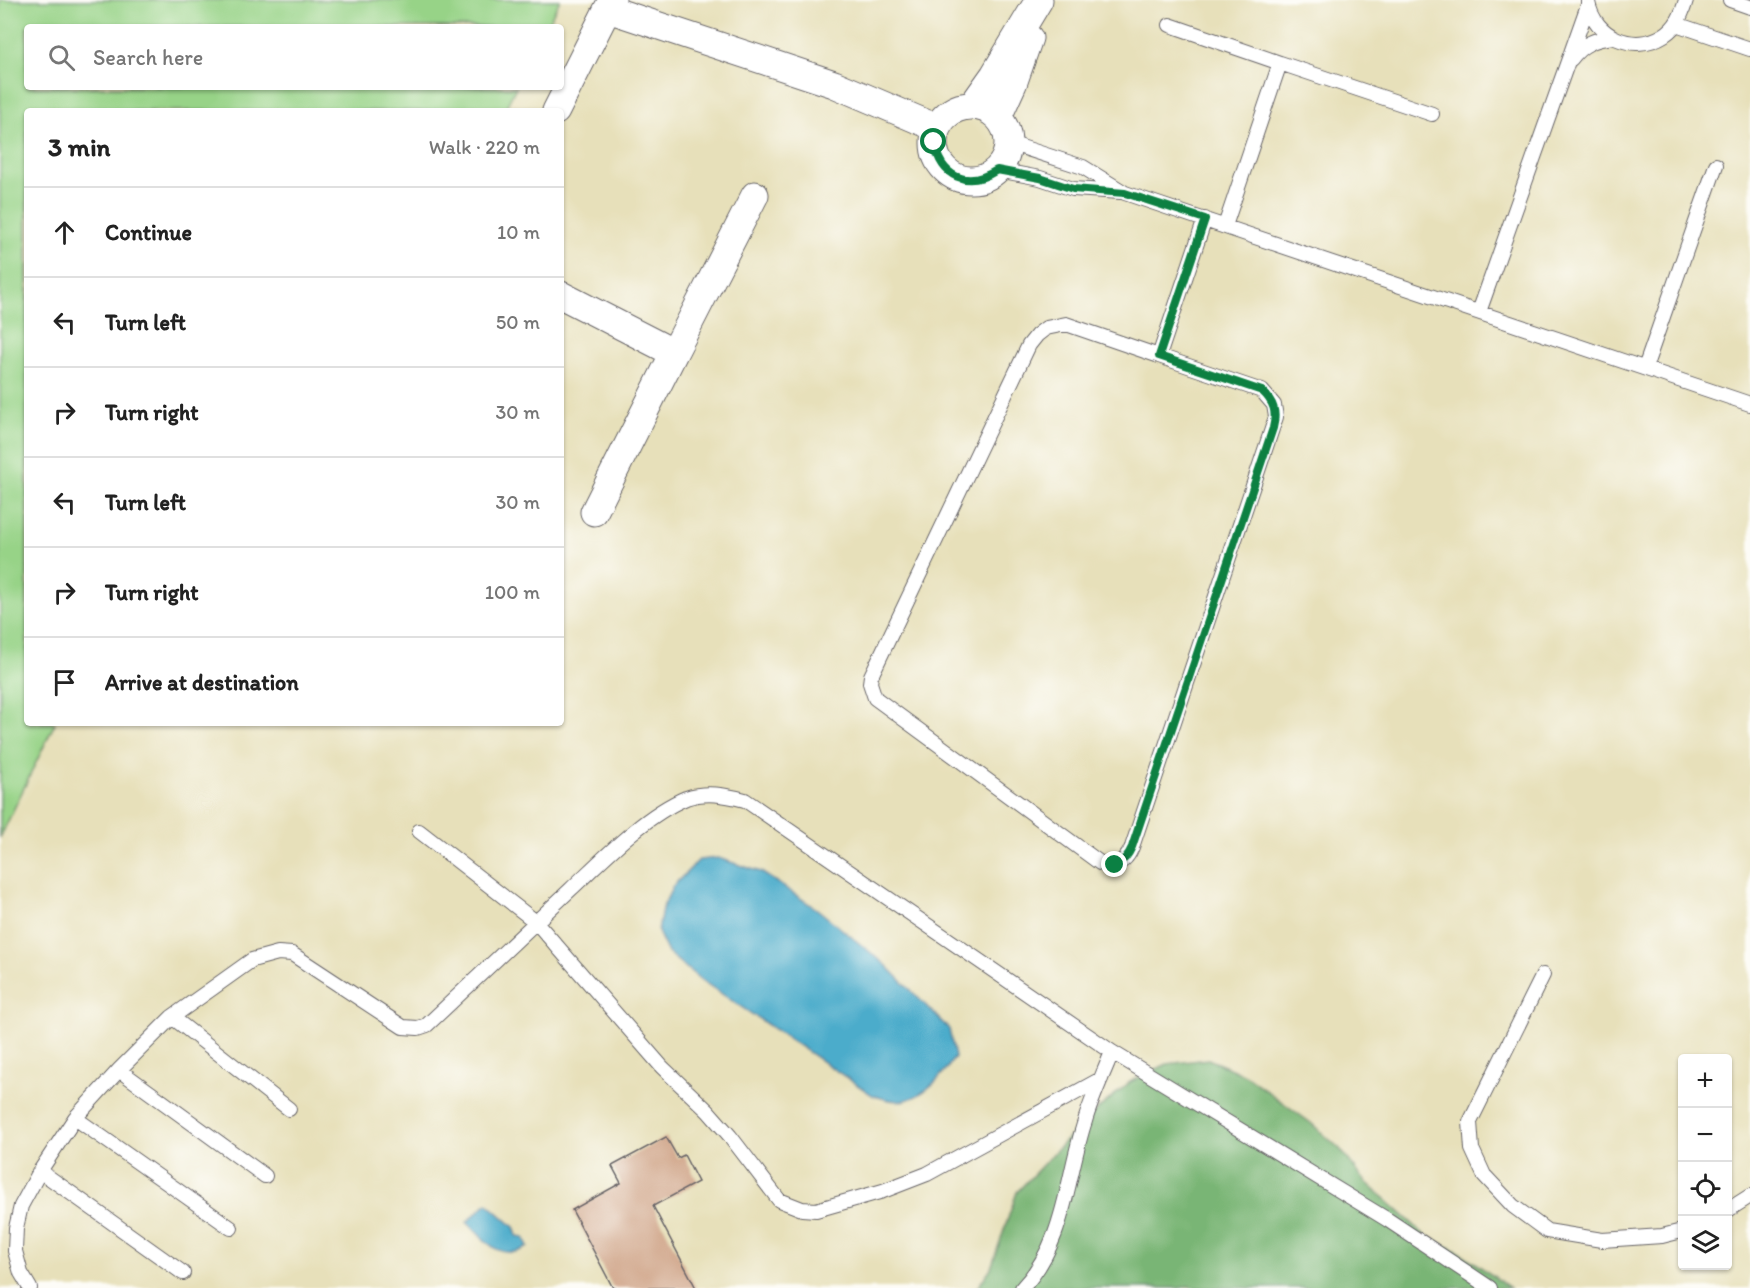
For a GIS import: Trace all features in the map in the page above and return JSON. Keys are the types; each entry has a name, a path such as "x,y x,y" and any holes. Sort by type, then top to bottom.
{"street":[{"path":"972,105 994,75 1039,1"},
{"path":"998,117 1024,56 1039,1"},
{"path":"558,108 610,4 834,84 937,128"},
{"path":"972,105 986,108 998,117 1006,129 1009,143 1006,158 997,170 985,178 971,180 956,177 945,169 937,157 934,142 937,128 945,116 958,108 972,105"},
{"path":"594,512 755,195"},
{"path":"564,297 674,353"}],"lane":[{"path":"1588,2 1593,18 1601,29 1626,42 1640,43 1666,34 1676,24 1686,0"},
{"path":"1730,0 1750,7"},
{"path":"1479,312 1588,2"},
{"path":"1676,24 1750,49"},
{"path":"1170,25 1432,114"},
{"path":"1568,63 1577,51 1589,42 1613,37"},
{"path":"1225,226 1280,63"},
{"path":"1009,143 1083,168 1125,193 1750,404"},
{"path":"1645,368 1716,165"},
{"path":"997,170 1040,178 1073,189 1125,193"},
{"path":"1159,356 1205,219"},
{"path":"1066,324 1159,356 1262,391 1274,405 1276,417 1132,847 1129,855 1123,861 1108,866 1094,859 881,703 875,698 870,683 1029,345 1037,335 1046,328 1066,324"},
{"path":"30,1288 21,1273 15,1251 16,1228 21,1206 40,1171 75,1118 172,1017 252,960 285,953 292,954 403,1027 418,1028 427,1025 619,844 658,815 687,798 706,794 725,795 745,800 1112,1052 1388,1220 1490,1288"},
{"path":"419,831 536,922 662,1067 723,1128 779,1200 802,1209 816,1210 883,1191 927,1174 1101,1079"},
{"path":"1543,975 1470,1122 1472,1149 1484,1175 1513,1206 1547,1231 1602,1240 1662,1236 1678,1232"},
{"path":"172,1017 289,1109"},
{"path":"1022,1288 1043,1260 1059,1226 1084,1122 1112,1052"},
{"path":"119,1070 265,1176"},
{"path":"75,1118 231,1228"},
{"path":"40,1171 183,1273"},
{"path":"1732,1207 1750,1196"}],"green space":[{"path":"0,0 560,0 548,24 24,24 24,90 514,90 506,108 24,108 24,726 54,726 0,838"},
{"path":"1208,1059 1245,1075 1311,1123 1340,1149 1365,1181 1425,1235 1461,1253 1510,1288 1196,1288 1188,1286 1181,1288 977,1288 991,1268 1017,1192 1084,1121 1130,1082 1167,1064"}],"water":[{"path":"718,858 761,872 817,909 886,965 949,1029 955,1057 933,1084 919,1095 902,1101 874,1096 701,980 668,953 658,932 662,909 673,886 699,860"},
{"path":"487,1203 514,1227 517,1236 524,1237 528,1247 518,1251 501,1251 487,1242 467,1222"}],"building":[{"path":"666,1137 678,1158 684,1155 698,1182 653,1206 696,1288 613,1288 572,1210 621,1183 612,1166"}],"route":[{"path":"934,142 937,157 945,169 956,177 971,180 985,178 997,170 1040,178 1073,189 1125,193 1205,219 1159,356 1262,391 1274,405 1276,417 1273,428 1132,847 1129,855 1115,865"}]}
